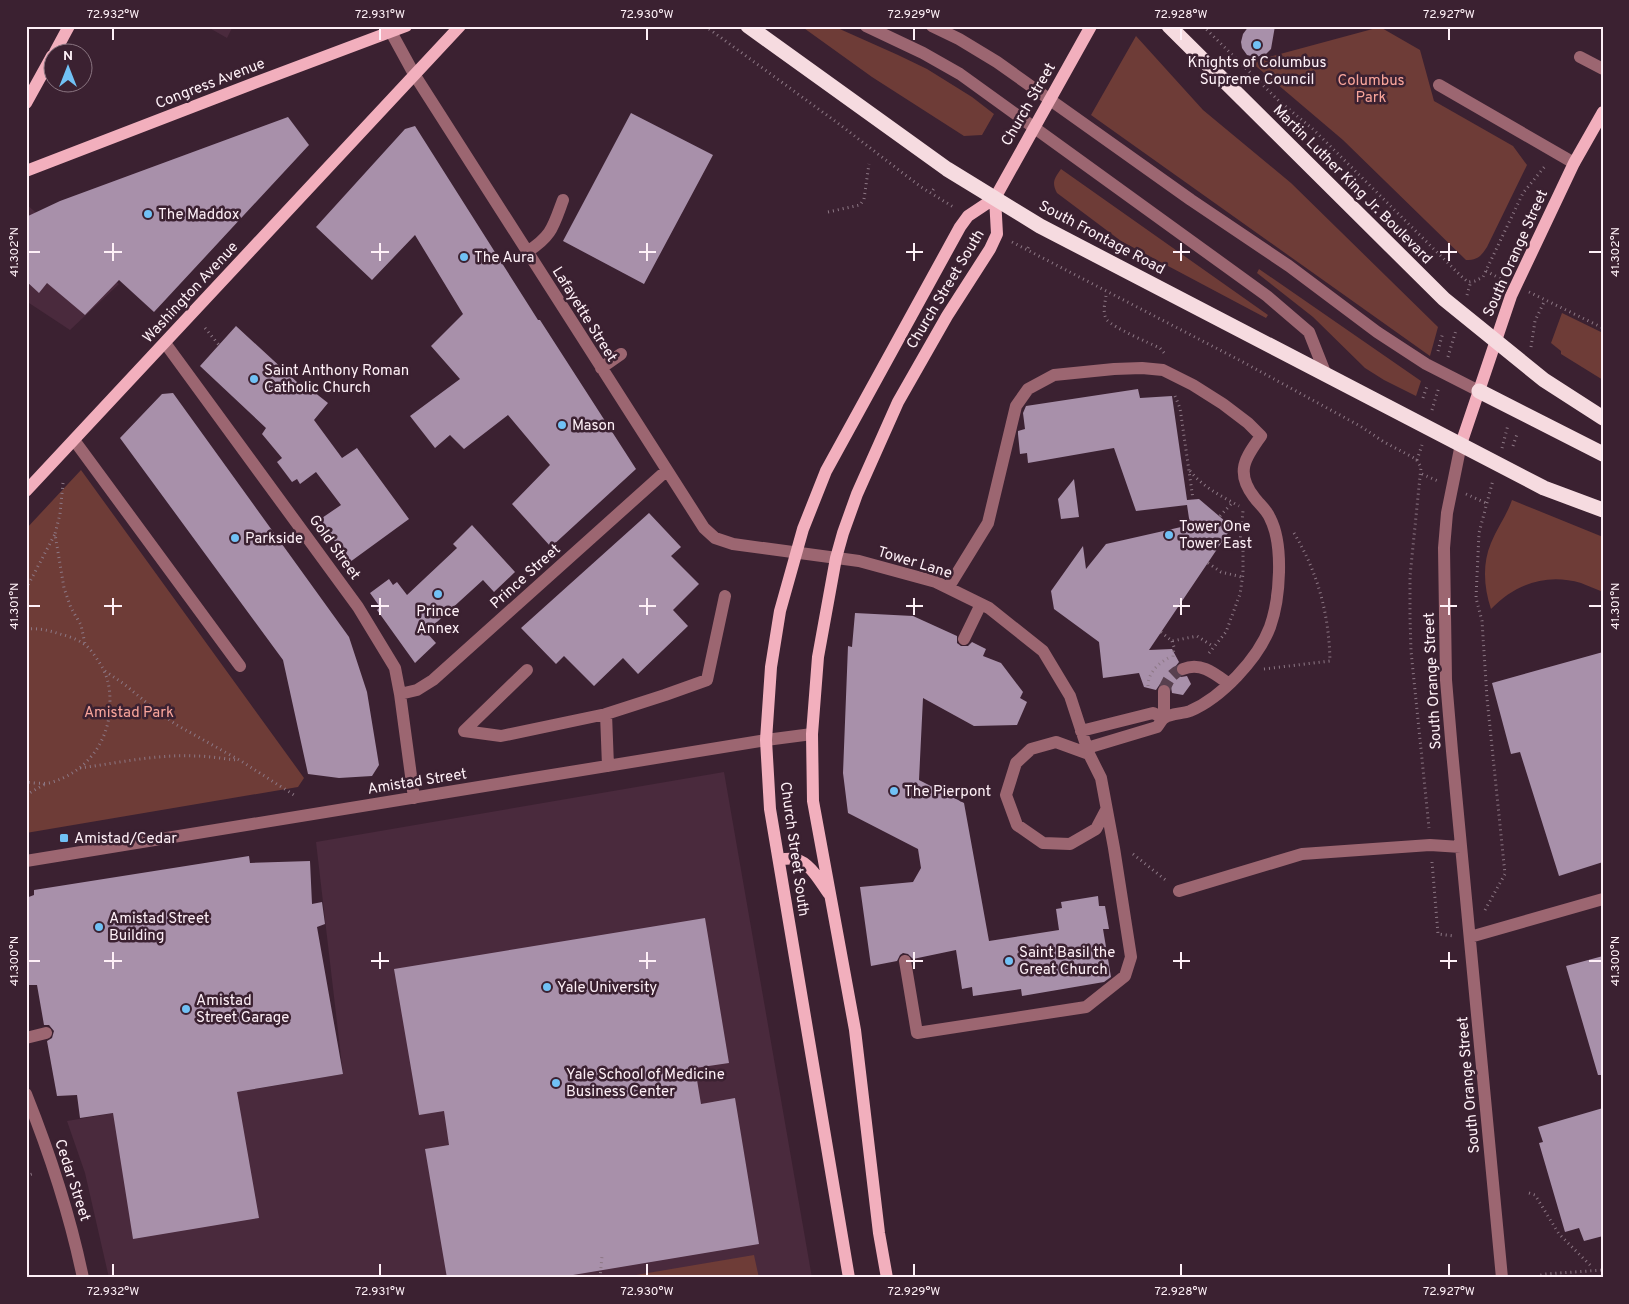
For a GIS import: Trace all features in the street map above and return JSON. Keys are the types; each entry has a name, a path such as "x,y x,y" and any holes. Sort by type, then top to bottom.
{"highway":[{"name":"South Frontage Road","path":"748,26 947,169 1040,226 1544,488 1603,510"},
{"name":"Martin Luther King Jr. Boulevard","path":"1168,26 1444,299 1544,380 1603,418"},
{"path":"1479,391 1603,454"}],"main road":[{"path":"60,42 69,26"},
{"name":"Congress Avenue","path":"26,171 406,26"},
{"name":"Washington Avenue","path":"27,489 460,26"},
{"name":"Church Street","path":"994,198 1091,26"},
{"path":"26,103 42,74"},
{"name":"South Orange Street","path":"1461,444 1511,296 1574,163 1603,112"},
{"name":"Church Street South","path":"849,1278 770,809 766,740 771,667 780,611 796,552 826,471 960,227 968,216 994,198 998,234 898,402 843,533 836,558 818,657 812,734 813,801 855,1030 879,1233 888,1278"},
{"path":"779,860 792,858 802,862 812,871 832,898"}],"street":[{"path":"866,26 924,53 960,74 1267,296 1309,332 1326,375"},
{"path":"932,26 959,39 997,62 1183,194 1289,266 1385,337 1426,364 1479,391"},
{"name":"Lafayette Street","path":"391,32 414,74 704,528 715,538 733,544 796,552"},
{"path":"1580,57 1603,69"},
{"path":"1439,85 1574,163"},
{"path":"527,252 542,242 553,227 563,200"},
{"name":"Gold Street","path":"166,342 358,607 395,668 414,798"},
{"path":"601,368 621,354"},
{"path":"948,588 988,523 1016,406 1028,389 1054,376 1114,369 1142,368 1163,370 1193,385 1223,404 1248,423 1261,436 1248,454 1244,469 1244,482 1270,518 1279,555 1279,576 1270,627 1243,671 1216,695 1190,710 1164,718 1157,727 1088,751 1056,742 1031,750 1016,763 1006,795 1017,825 1043,843 1070,844 1096,830 1106,810"},
{"path":"74,440 240,666"},
{"name":"South Orange Street","path":"1461,444 1447,513 1444,548 1446,680 1502,1278"},
{"name":"Prince Street","path":"400,694 417,690 433,680 666,471"},
{"name":"Tower Lane","path":"796,552 859,561 936,582 989,608 1043,651 1070,696 1088,751 1101,778 1131,957 1125,976 1086,1007 917,1033 905,960"},
{"path":"527,670 464,731 502,736 606,714 707,680 725,596"},
{"path":"964,639 981,604"},
{"path":"1183,669 1203,667 1229,684"},
{"path":"1164,691 1164,718"},
{"path":"1081,731 1153,713 1164,718"},
{"path":"606,714 608,766"},
{"name":"Amistad Street","path":"26,862 812,734"},
{"path":"1179,891 1302,854 1430,845 1461,847"},
{"path":"1470,937 1603,900"},
{"path":"26,1038 46,1033"},
{"name":"Cedar Street","path":"26,1094 62,1195 83,1278"}],"path":[{"path":"705,26 839,124 921,187 954,208"},
{"path":"1204,26 1279,101 1314,130 1468,282 1483,277 1523,193 1556,153"},
{"path":"828,212 860,205 864,199 869,164"},
{"path":"1019,246 1241,361 1416,459 1421,467 1411,567 1411,651 1438,934 1470,937 1505,874 1487,698 1482,621 1476,598 1479,533 1486,503"},
{"path":"1557,306 1603,328"},
{"path":"205,328 219,345"},
{"path":"1435,358 1443,332"},
{"path":"1423,398 1427,386"},
{"path":"1514,446 1518,434"},
{"path":"1190,471 1210,490 1240,506 1243,512 1240,542 1243,550 1240,594 1226,632 1209,654"},
{"path":"26,589 55,534 60,514 63,483"},
{"path":"1220,516 1233,502"},
{"path":"1258,670 1330,660 1327,616 1321,592 1308,558 1293,531"},
{"path":"55,534 64,588 71,608 80,625 86,645 105,671 175,724 240,761 294,795"},
{"path":"1208,563 1221,572 1242,577"},
{"path":"26,629 50,630 86,645"},
{"path":"1161,632 1172,641 1174,648 1173,657"},
{"path":"1172,641 1197,636 1214,648"},
{"path":"80,769 98,748 110,717 110,689 105,671"},
{"path":"26,795 47,783 80,769 136,759 195,756 240,761"},
{"path":"26,782 47,783"},
{"path":"1133,854 1179,891"},
{"path":"26,1176 35,1173"},
{"path":"1529,1193 1534,1195 1559,1234 1590,1265"},
{"path":"600,1278 602,1256"},
{"path":"1531,1278 1545,1274 1603,1270"}],"shaded area":[{"path":"206,26 233,26 227,38"},
{"path":"26,204 119,284 70,330 26,301"},
{"name":"Yale University","path":"724,772 812,1278 109,1278 85,1173 67,1121 343,1074 316,842"}],"green space":[{"path":"801,26 833,26 898,55 927,69 972,97 994,114 982,135 964,136 872,77"},
{"name":"Columbus Park","path":"1380,27 1420,50 1434,101 1513,146 1527,165 1487,247 1476,258 1466,260 1343,140 1251,62"},
{"path":"1136,36 1203,110 1291,183 1438,327 1430,356 1091,115"},
{"path":"1061,169 1268,315 1266,318 1121,241 1057,193 1054,183"},
{"path":"1259,269 1421,381 1416,396 1365,368 1313,317 1257,273"},
{"path":"1562,313 1603,333 1603,380 1561,354 1561,351 1551,343"},
{"name":"Amistad Park","path":"81,470 304,778 298,787 26,833 26,529"},
{"path":"1512,500 1603,537 1603,592 1568,580 1543,580 1521,587 1510,593 1491,609 1486,584 1486,559 1491,543"},
{"path":"754,1255 759,1278 636,1278 636,1275"}],"building":[{"name":"Knights of Columbus Supreme Council","path":"1249,26 1275,26 1271,49 1265,55 1255,57 1247,55 1242,48 1243,34"},
{"path":"631,113 713,155 644,284 563,241"},
{"name":"The Maddox","path":"288,117 309,145 154,312 119,280 85,315 47,283 39,293 26,281 26,217 60,201"},
{"path":"415,126 538,320 540,320 636,469 551,547 512,504 550,465 508,415 464,449 450,435 435,448 410,416 460,379 431,346 463,314 415,235 372,280 316,227 405,129"},
{"path":"236,326 311,395 314,392 328,403 314,420 342,458 357,448 409,519 350,562 319,520 341,505 316,472 300,484 297,479 292,482 277,462 282,458 262,434 266,428 200,366"},
{"name":"Tower One Tower East","path":"1138,389 1140,398 1172,396 1187,500 1199,499 1232,527 1149,650 1172,649 1179,662 1175,667 1175,672 1181,677 1187,676 1191,684 1183,695 1172,693 1171,687 1164,683 1160,684 1156,690 1144,687 1139,673 1103,678 1099,642 1054,609 1051,591 1083,546 1086,569 1106,544 1190,525 1187,505 1136,511 1114,448 1028,463 1027,453 1020,454 1018,431 1025,429 1023,413 1026,406"},
{"name":"Parkside","path":"173,393 349,637 367,692 379,765 372,776 339,778 308,774 283,660 120,438 162,394"},
{"path":"1074,479 1079,517 1061,519 1058,499"},
{"path":"649,513 681,547 671,556 699,584 673,610 688,626 638,674 623,658 594,686 564,656 556,664 521,628"},
{"name":"Prince Annex","path":"472,525 515,572 494,592 483,580 426,632 436,643 415,663 377,610 380,607 370,593 389,579 393,585 397,582 407,595 457,548 453,544"},
{"name":"The Pierpont","path":"855,613 913,616 957,636 957,643 961,646 968,646 972,642 986,649 983,656 1001,663 1023,692 1020,698 1027,702 1017,725 974,726 923,698 919,780 964,803 989,941 1059,930 1056,909 1062,908 1061,902 1098,896 1099,906 1105,906 1109,929 1103,929 1111,977 1104,982 1022,996 1021,989 973,996 972,987 962,989 956,950 913,959 908,954 903,953 897,961 871,966 860,887 913,882 921,868 918,849 848,813 843,773 848,646 852,647"},
{"path":"1603,652 1603,862 1559,876 1520,752 1511,754 1492,683"},
{"name":"Amistad Street Garage","path":"249,856 250,863 310,861 312,904 322,902 325,924 317,927 343,1074 237,1092 259,1218 133,1239 113,1113 80,1118 77,1095 57,1096 47,1041 52,1038 54,1031 49,1025 44,1025 37,985 26,985 26,898 34,895 34,890"},
{"name":"Yale School of Medicine Business Center","path":"705,918 729,1063 695,1068 701,1104 735,1098 759,1244 555,1278 447,1278 425,1149 449,1145 444,1111 419,1115 394,969"},
{"path":"1603,956 1603,1075 1598,1075 1566,966"},
{"path":"1603,1108 1603,1236 1584,1241 1579,1228 1565,1232 1539,1143 1543,1142 1538,1127"}],"tunnel":[{"path":"1164,691 1170,677 1183,669"}],"place":[{"name":"Knights of Columbus Supreme Council","path":"1257,45"},
{"name":"The Maddox","path":"148,214"},
{"name":"The Aura","path":"464,257"},
{"name":"Saint Anthony Roman Catholic Church","path":"254,379"},
{"name":"Mason","path":"562,425"},
{"name":"Tower One Tower East","path":"1169,535"},
{"name":"Parkside","path":"235,538"},
{"name":"Prince Annex","path":"438,594"},
{"name":"The Pierpont","path":"894,791"},
{"name":"Amistad/Cedar","path":"64,838"},
{"name":"Amistad Street Building","path":"99,927"},
{"name":"Saint Basil the Great Church","path":"1009,961"},
{"name":"Yale University","path":"547,987"},
{"name":"Amistad Street Garage","path":"186,1009"},
{"name":"Yale School of Medicine Business Center","path":"556,1083"}]}
